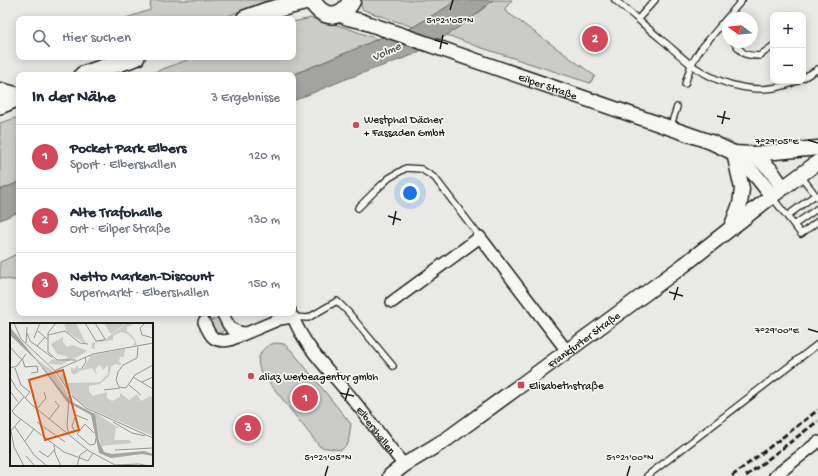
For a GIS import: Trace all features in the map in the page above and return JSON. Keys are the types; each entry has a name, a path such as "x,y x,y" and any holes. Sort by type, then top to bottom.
{"main road":[{"path":"253,16 311,0 318,10 324,14 332,15 347,7"},
{"path":"92,72 127,60"},
{"path":"0,91 16,96"},
{"path":"0,105 16,98"}],"street":[{"name":"Eilper Straße","path":"347,7 348,18 444,49 711,142 734,153 758,178 772,196"},
{"name":"Eilper Straße","path":"734,153 753,154 818,148"},
{"path":"731,228 740,204 742,189 734,153"},
{"path":"753,154 770,169 783,188"},
{"path":"772,196 818,162"},
{"name":"Frankfurter Straße","path":"390,476 404,465 447,439 684,265 772,196"},
{"path":"392,302 480,237 567,350"},
{"path":"224,316 229,328 236,332 245,333"},
{"path":"204,322 210,335 215,340 222,341 230,340 288,316"},
{"name":"Elbershallen","path":"294,316 298,329 316,357 351,397 404,465"},
{"path":"775,476 818,442"}],"lane":[{"path":"615,0 692,65 711,77 733,85 752,89 772,88 786,84"},
{"path":"638,19 655,0"},
{"path":"685,84 692,65 700,50 742,0"},
{"path":"738,48 745,55 759,56 770,48"},
{"path":"806,76 818,69"},
{"path":"670,128 677,107"},
{"path":"358,208 389,178 406,168 421,169 436,178 480,237"},
{"path":"787,216 816,196 800,175"},
{"path":"772,196 801,234 818,221"},
{"path":"794,225 818,208"},
{"path":"296,315 308,318 337,301 393,366"},
{"path":"647,476 818,344"}],"shaded area":[{"path":"151,0 269,0 228,16 132,16 150,10"},
{"path":"360,0 454,0 450,5 413,27 362,9"},
{"path":"493,0 512,0 504,10 595,76 590,83 447,35 473,17"},
{"path":"311,18 344,27 377,39 296,73 296,72 155,72 187,60 296,60 296,21"},
{"path":"16,118 16,183 0,190 0,123"},
{"path":"16,254 16,280 0,278 0,262"},
{"path":"219,317 224,327 223,331 219,334 214,332 209,321"},
{"path":"277,343 284,344 292,351 351,424 348,444 341,450 320,447 261,372 258,362 261,353 267,346"}],"water":[{"name":"Volme","path":"454,0 493,0 473,17 447,35 413,55 346,79 296,100 296,73 377,39 413,27 450,5"},
{"path":"16,183 16,213 0,220 0,190"}],"railway":[{"path":"732,476 818,410"},
{"path":"746,476 818,421"}],"place":[{"name":"Alte Trafohalle","path":"595,39"},
{"name":"Westphal Dächer + Fassaden GmbH","path":"356,125"},
{"name":"aliaz werbeagentur gmbh","path":"251,376"},
{"name":"Elisabethstraße","path":"521,385"},
{"name":"Pocket Park Elbers","path":"305,398"},
{"name":"Netto Marken-Discount","path":"248,428"}]}
